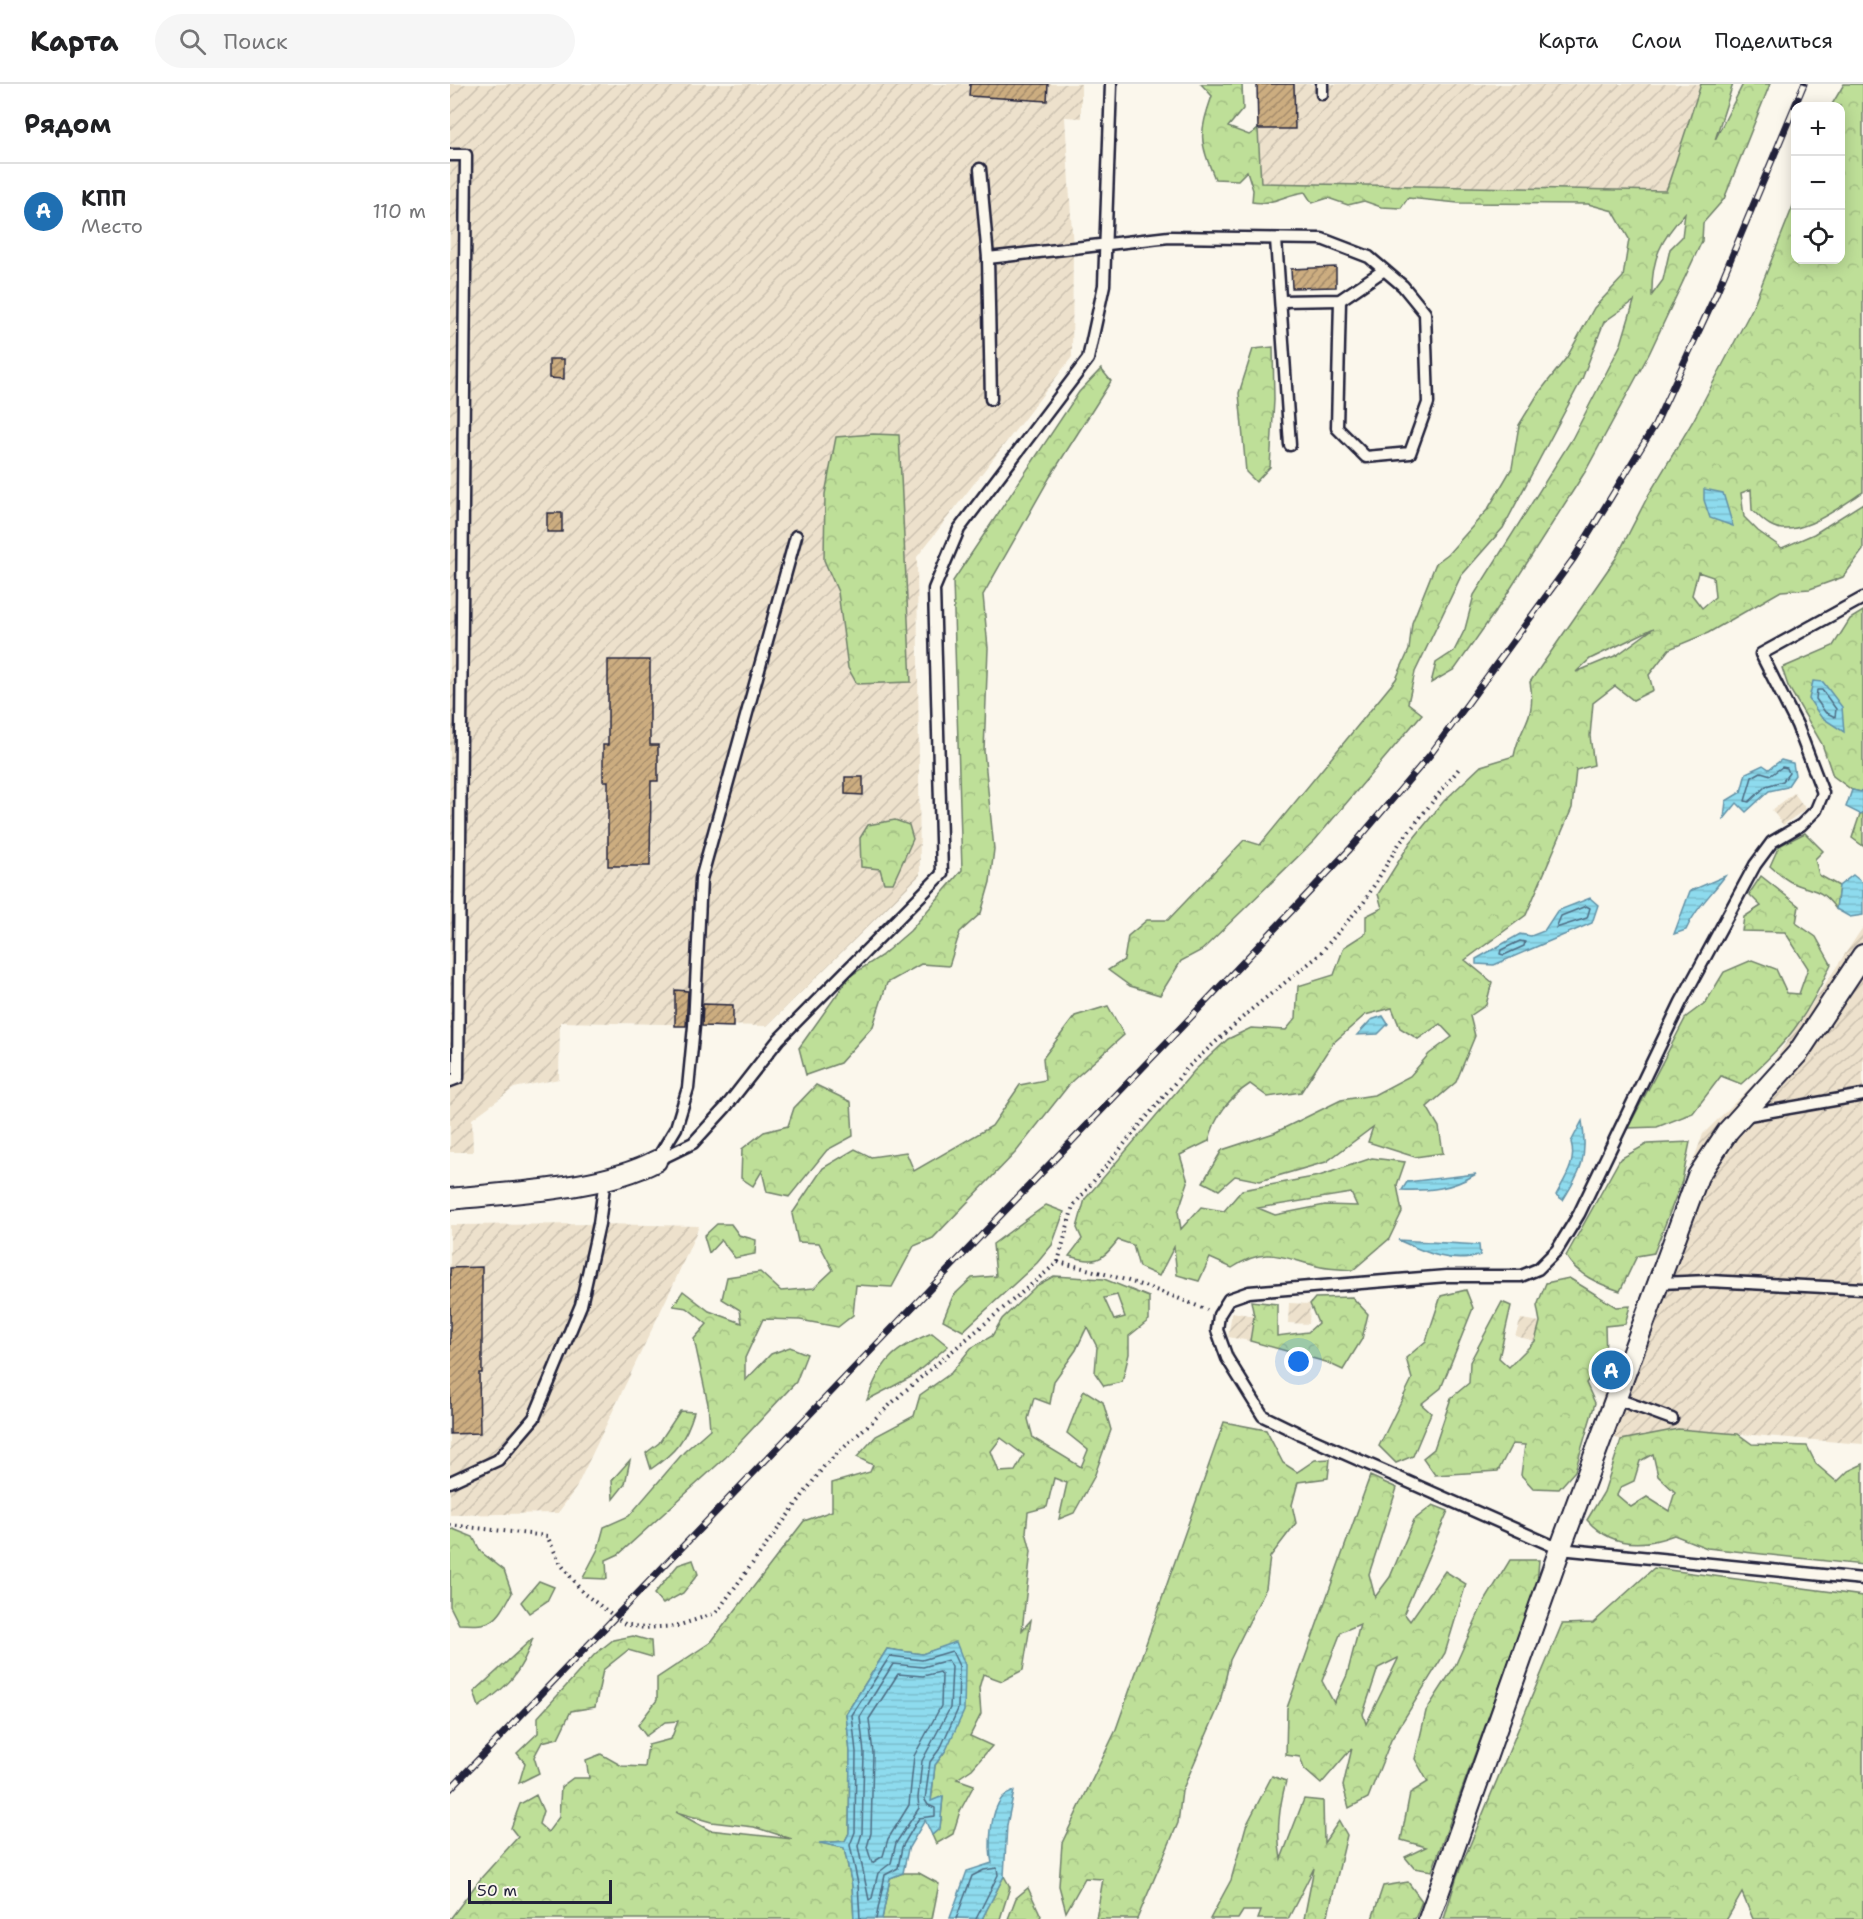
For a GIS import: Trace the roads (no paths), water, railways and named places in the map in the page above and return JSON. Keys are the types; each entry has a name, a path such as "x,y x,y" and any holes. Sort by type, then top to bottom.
{"street":[{"path":"1429,1919 1560,1549 1698,1176 1728,1131 1798,1053 1863,955"},
{"path":"450,1199 605,1179 635,1172 656,1161"}],"lane":[{"path":"656,1161 693,1143 725,1108 779,1039 942,874 934,589 959,529 1088,358 1104,285 1111,84"},
{"path":"450,155 466,155 458,1078 450,1081"},
{"path":"980,169 988,258 991,399"},
{"path":"988,258 1169,237 1322,239 1369,257 1403,286 1425,313 1428,403 1410,453 1366,458 1337,428 1340,300"},
{"path":"1276,239 1290,445"},
{"path":"1281,301 1340,300 1384,270"},
{"path":"656,1161 676,1128 688,1088 694,1026 701,879 796,536"},
{"path":"1863,598 1761,654 1797,724 1823,793 1816,810 1801,825 1772,842 1755,865 1682,1002 1579,1214 1557,1250 1538,1269 1521,1276 1447,1276 1249,1292 1229,1299 1219,1315 1216,1330 1227,1358 1263,1416 1560,1549 1863,1579"},
{"path":"1742,1116 1863,1095"},
{"path":"450,1482 498,1460 534,1418 581,1305 600,1224 605,1179"},
{"path":"1660,1283 1709,1281 1863,1289"},
{"path":"1617,1399 1672,1419"}],"water":[{"path":"1704,489 1723,493 1733,526 1710,518 1704,500"},
{"path":"1813,681 1823,682 1842,707 1844,732 1821,717 1809,699"},
{"path":"1781,760 1793,763 1795,775 1787,787 1769,791 1746,812 1737,803 1724,819 1726,801 1741,792 1746,773 1763,765 1769,769"},
{"path":"1863,788 1863,813 1860,814 1846,807 1852,790 1861,792"},
{"path":"1853,875 1863,883 1863,915 1850,917 1836,909 1839,886"},
{"path":"1725,876 1686,930 1674,934 1690,891"},
{"path":"1590,898 1598,905 1592,923 1494,965 1476,964 1476,959 1520,934 1531,936 1544,931 1557,911"},
{"path":"1383,1016 1388,1024 1378,1034 1357,1035 1371,1020"},
{"path":"1582,1121 1584,1153 1582,1162 1563,1200 1556,1195 1569,1170 1572,1156 1571,1142"},
{"path":"1476,1174 1458,1183 1440,1188 1402,1190 1407,1182"},
{"path":"1398,1240 1479,1245 1480,1255 1459,1259 1438,1256"},
{"path":"956,1642 965,1665 964,1711 946,1750 935,1765 931,1801 943,1796 940,1828 932,1835 925,1820 908,1849 903,1873 890,1878 882,1919 854,1919 852,1885 844,1848 819,1843 845,1841 849,1833 850,1752 846,1714 887,1649 922,1654"},
{"path":"1014,1791 1007,1825 1004,1876 982,1919 950,1918 967,1871 992,1863 990,1839 995,1812 1003,1797"}],"railway":[{"path":"450,1789 1214,993 1350,849 1430,755 1574,558 1655,425 1716,294 1804,84"}],"place":[{"name":"КПП","path":"1611,1370"}]}
